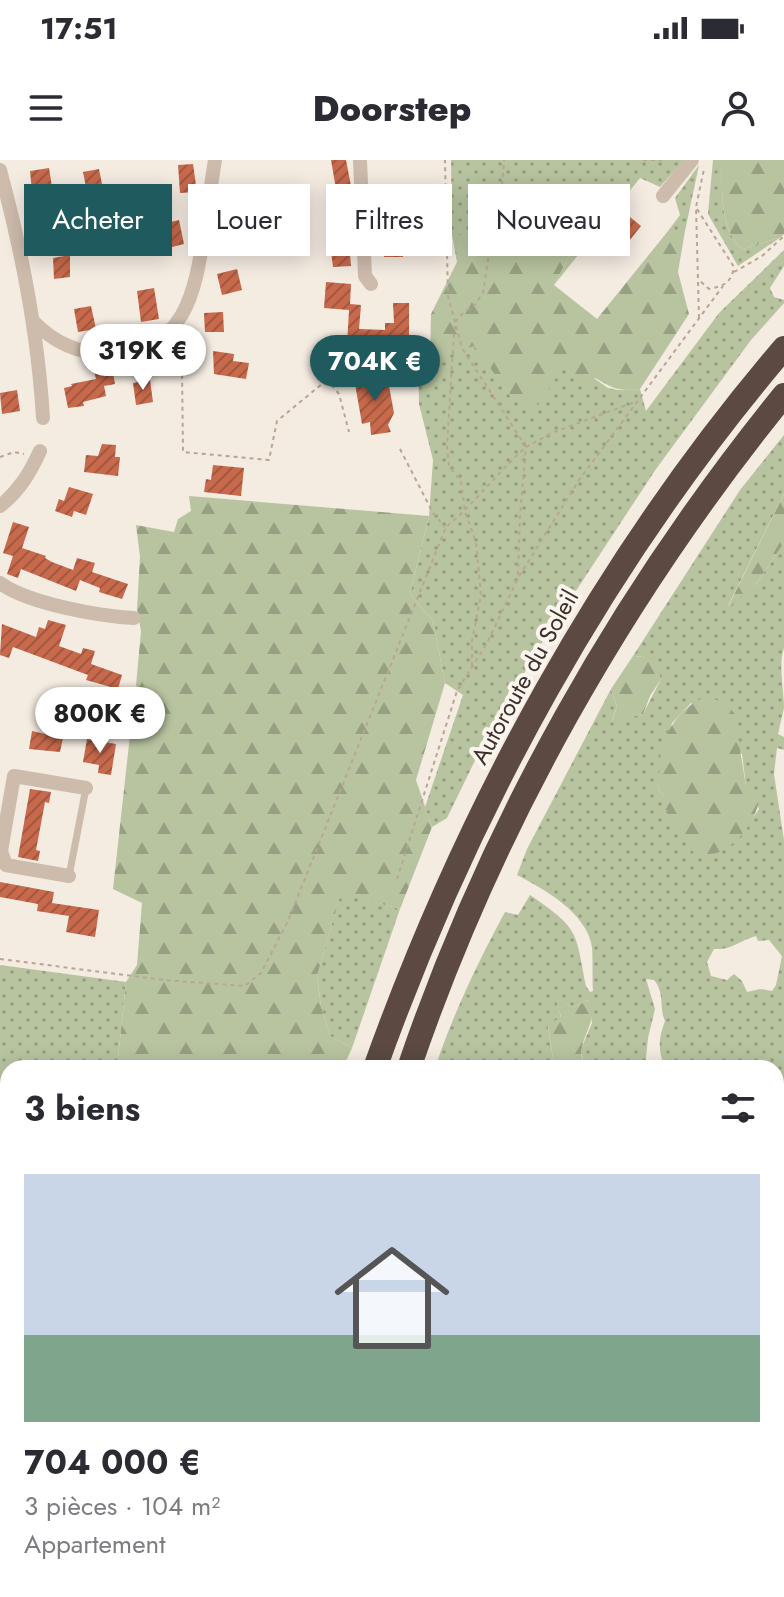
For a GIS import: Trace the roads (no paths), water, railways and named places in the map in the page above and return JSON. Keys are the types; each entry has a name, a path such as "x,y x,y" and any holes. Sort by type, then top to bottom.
{"highway":[{"name":"Autoroute du Soleil","path":"378,1060 451,877 551,683 589,617 679,483 784,348"},
{"path":"412,1060 487,872 572,705 662,561 784,395"}],"street":[{"path":"33,321 61,344 103,354 136,350 169,331 187,309 197,282 215,160"},
{"path":"360,160 365,276 371,284"},
{"path":"663,196 692,160"},
{"path":"0,170 14,220 33,321 43,418"},
{"path":"0,506 15,494 38,454"},
{"path":"0,583 71,609 99,616 134,618"},
{"path":"69,876 6,865 1,851 2,833 14,776 86,788"}],"lane":[{"path":"69,876 86,788"}]}
